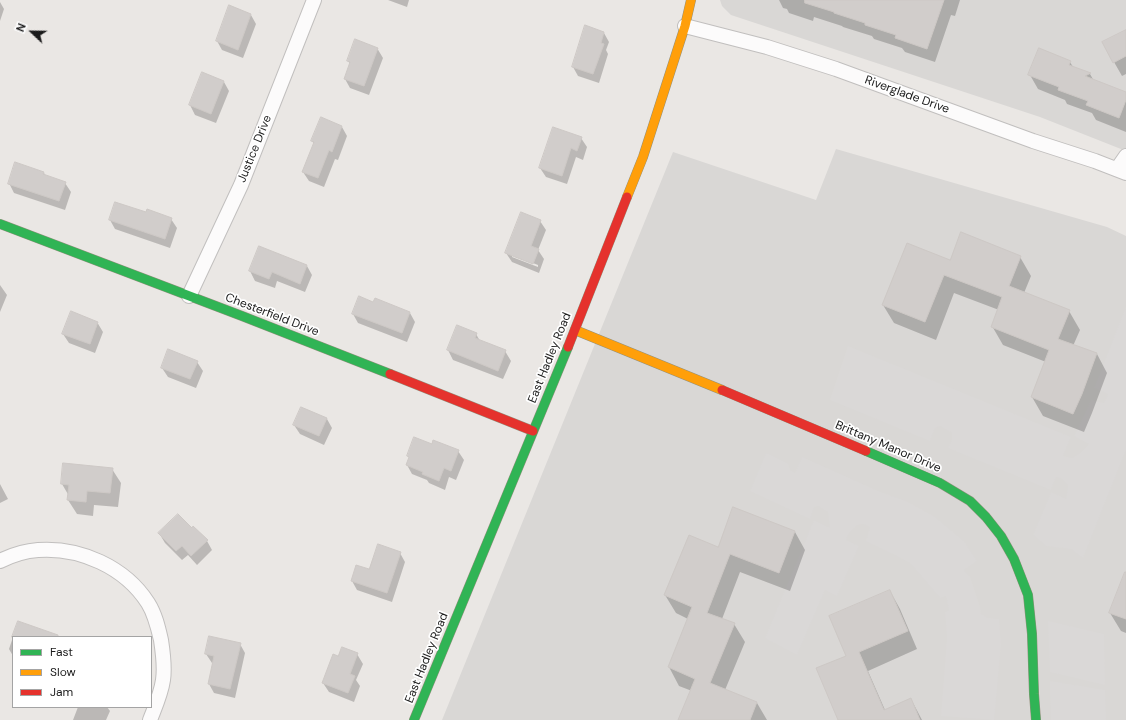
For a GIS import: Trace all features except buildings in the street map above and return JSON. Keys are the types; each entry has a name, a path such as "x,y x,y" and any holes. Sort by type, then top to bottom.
{"street":[{"name":"Justice Drive","path":"190,296 238,190 314,0"},
{"name":"East Hadley Road","path":"414,720 533,431 643,157 685,26 691,0"},
{"name":"Riverglade Drive","path":"685,26 767,47 836,69 1033,141 1122,171"},
{"path":"1122,171 1126,156"},
{"name":"Chesterfield Drive","path":"0,224 190,296 533,431"},
{"name":"Brittany Manor Drive","path":"574,330 796,421 940,483 970,501 986,517 1001,536 1014,559 1024,583 1030,608 1036,720"},
{"path":"0,561 24,552 36,550 50,549 64,551 100,561 121,575 137,590 148,604 154,615 163,656 163,680 160,695 150,720"}],"shaded area":[{"path":"720,0 1126,0 1126,151 1040,117 731,15 722,6"},
{"path":"836,149 1107,227 1126,236 1126,720 442,720 673,152 816,200"},
{"path":"1126,307 1126,450 1083,558 1071,549 1046,546 1033,535 1051,492 1066,499 1068,486 1061,478 1056,477 1051,490 948,448 952,439 952,433 940,426 935,428 930,441 830,400 848,346 1071,437 1063,456 1072,458 1080,453 1089,444 1074,436 1091,400 1104,403 1108,394 1094,388"},
{"path":"766,453 788,464 790,470 795,473 802,457 878,491 908,502 935,517 964,541 977,561 964,570 970,577 981,614 988,618 999,619 1001,645 994,720 941,716 947,638 945,612 949,610 946,596 940,598 910,563 866,541 870,527 863,524 857,525 849,533 846,540 859,546 837,596 825,590 797,655 765,638 814,520 830,528 828,512 818,506 814,507 810,519 750,491"},
{"path":"1048,621 1104,634 1105,685 1050,672"},
{"path":"1050,681 1105,690 1106,720 1051,720"}],"traffic: fast":[{"path":"0,224 390,374"},
{"path":"414,720 568,347"},
{"path":"866,451 940,483 970,501 986,517 1001,536 1014,559 1028,595 1032,634 1036,720"}],"traffic: slow":[{"path":"627,197 643,157 685,26 691,0"},
{"path":"575,330 722,390"}],"traffic: jam":[{"path":"568,347 627,197"},
{"path":"390,374 533,431"},
{"path":"722,390 866,451"}]}
